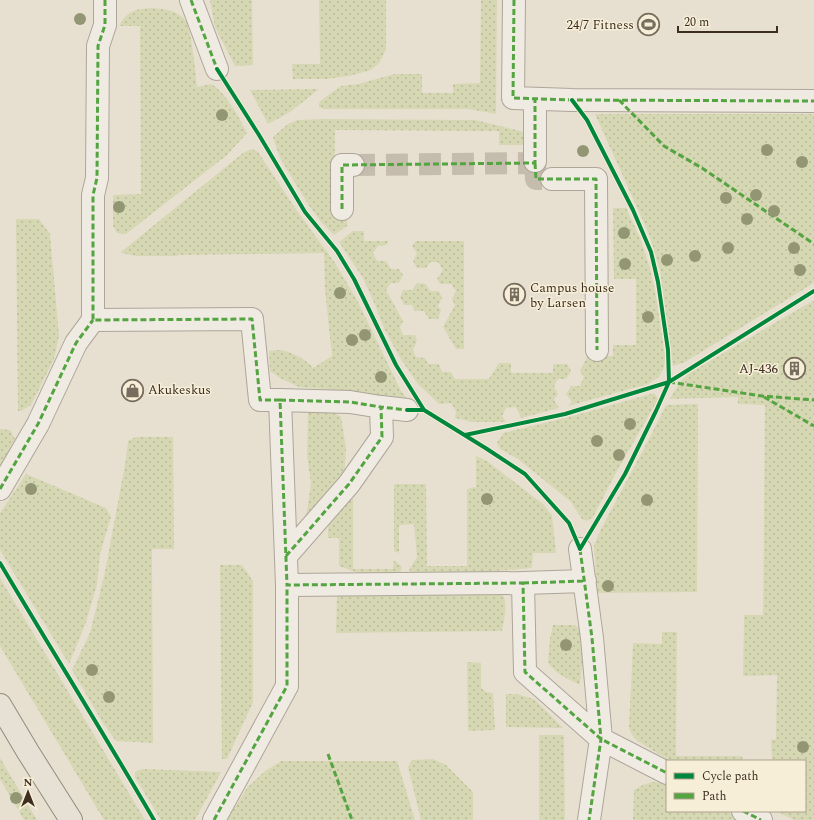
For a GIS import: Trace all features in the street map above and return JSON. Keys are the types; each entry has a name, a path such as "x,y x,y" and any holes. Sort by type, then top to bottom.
{"main road":[{"path":"0,705 71,820"}],"street":[{"path":"0,489 38,424 76,343 93,320 93,195 97,178 98,46 105,25 105,0"},
{"path":"191,0 217,69"},
{"path":"514,0 513,98 572,100 814,101"},
{"path":"535,99 535,161"},
{"path":"342,209 342,165 353,165"},
{"path":"552,179 596,179 597,350"},
{"path":"93,320 252,319 260,400 350,402 407,410"},
{"path":"214,820 287,686 287,585 280,400"},
{"path":"286,556 349,484 382,436 381,407"},
{"path":"580,549 592,638 601,740 589,820"},
{"path":"287,585 585,581"},
{"path":"523,583 525,672 601,740 666,772"},
{"path":"745,812 761,820"}],"green space":[{"path":"210,0 252,0 253,65 235,66 215,27"},
{"path":"319,0 386,0 386,49 380,62 376,66 371,70 349,76 327,79 293,79 292,64 320,64"},
{"path":"481,0 497,0 496,114 469,109 324,109 319,107 320,101 341,86 358,84 395,74 422,74 422,93 453,93 453,84 480,83"},
{"path":"152,8 174,12 179,14 186,21 191,42 197,87 211,84 222,93 232,106 247,133 227,155 126,234 117,233 113,226 113,195 141,194 140,26 119,26 128,14 136,10"},
{"path":"319,89 290,112 268,124 250,90"},
{"path":"595,114 814,114 814,283 685,362 673,366 660,270 649,234"},
{"path":"298,120 475,120 524,132 524,145 499,145 499,131 335,130 334,215 347,215 347,226 334,235 321,222 308,204 280,158 273,137 288,124"},
{"path":"252,149 258,152 295,208 335,263 357,300 401,391 409,401 350,391 299,387 280,378 270,371 269,351 281,350 292,353 300,357 313,368 332,356 325,290 324,253 137,256 121,253 243,153"},
{"path":"613,208 626,208 640,238 650,268 656,296 665,356 664,368 659,377 648,384 568,406 572,402 566,394 571,386 580,386 584,377 580,371 587,357 613,356 613,345 636,345 636,279 614,279"},
{"path":"16,219 39,219 50,234 59,336 54,359 31,405 21,411 18,411"},
{"path":"353,231 364,231 364,241 389,241 386,245 378,246 373,253 377,261 386,261 391,269 399,269 403,275 399,283 391,283 386,290 403,321 400,327 403,335 415,335 417,341 413,350 416,357 425,358 428,364 439,364 442,372 451,372 455,379 489,379 499,363 511,363 511,373 553,373 553,364 567,364 571,371 566,379 558,379 554,386 558,394 554,400 559,408 521,418 516,407 506,408 502,416 506,422 473,422 455,418 456,411 451,403 439,404 418,384 400,358 383,326 363,278 339,242"},
{"path":"416,241 464,241 464,349 456,349 443,327 455,305 452,299 456,291 451,284 440,284 437,279 443,270 438,262 430,262 426,268 417,268 413,261 417,253 412,246"},
{"path":"417,283 426,284 430,291 439,291 442,298 438,306 441,310 438,319 429,319 424,311 415,311 412,305 404,305 400,297 403,290 412,290"},
{"path":"814,300 814,820 794,820 778,812 806,812 806,760 772,760 771,740 776,739 777,675 743,676 744,615 763,615 765,405 738,404 738,397 670,399 679,383 688,374"},
{"path":"654,393 658,399 612,480 593,517 587,521 582,519 570,501 518,459 500,449 497,443 503,433 573,416"},
{"path":"698,404 697,592 597,593 594,545 666,405"},
{"path":"329,410 341,417 346,448 344,479 306,517 311,483 307,456 308,411"},
{"path":"0,429 10,430 15,439 0,467"},
{"path":"136,437 173,437 174,549 152,549 153,743 116,741 103,723 72,670 90,633 105,572 128,441"},
{"path":"476,456 487,461 543,504 552,515 556,553 533,553 532,568 473,573 414,574 409,570 417,557 414,524 399,525 399,553 394,551 394,484 426,484 427,566 467,566 467,489 476,487"},
{"path":"26,474 106,508 111,517 100,554 97,585 85,625 69,664 0,550 0,513"},
{"path":"353,488 353,569 393,569 394,560 402,567 400,573 391,576 363,575 339,566 339,538 328,538 328,522"},
{"path":"220,565 242,565 253,581 253,702 227,759 222,759"},
{"path":"0,578 145,820 104,820 0,646"},
{"path":"337,594 503,595 505,603 505,618 502,631 336,633"},
{"path":"553,625 575,625 582,631 583,651 580,685 558,673 548,663 550,638"},
{"path":"662,632 677,632 676,756 742,756 743,760 668,760 636,740 631,733 629,727 633,643 662,644"},
{"path":"467,662 481,663 481,688 486,692 493,693 495,730 468,731"},
{"path":"506,694 516,694 534,699 563,728 506,727"},
{"path":"539,735 564,735 565,820 539,820"},
{"path":"0,758 37,820 24,820 0,779"},
{"path":"433,759 446,765 473,792 473,820 421,820 408,767 412,760"},
{"path":"281,761 397,761 415,820 227,820 247,788 264,772"},
{"path":"142,769 221,772 195,820 161,820 135,777 135,772"},
{"path":"652,782 666,783 666,812 728,812 745,820 633,820 634,790"}],"tunnel":[{"path":"353,165 535,163 535,161"},
{"path":"535,163 536,179 552,179"}],"marked path":[{"path":"105,0 105,25 98,46 97,178 93,195 93,320 252,319 260,400 280,400 287,585 523,583 525,672 601,739 666,772"},
{"path":"191,0 217,69"},
{"path":"514,0 513,98 572,100 814,101"},
{"path":"342,209 342,165 535,163 535,99"},
{"path":"619,100 664,146 702,168 814,244"},
{"path":"535,163 536,179 596,179 597,350"},
{"path":"0,489 38,424 76,343 93,320"},
{"path":"669,382 762,396 814,400"},
{"path":"764,397 814,426"},
{"path":"280,400 350,402 381,407"},
{"path":"286,556 349,484 382,437 381,407 407,410"},
{"path":"580,549 592,638 601,739 589,820"},
{"path":"523,583 585,581"},
{"path":"214,820 287,686 287,585"},
{"path":"328,754 352,820"},
{"path":"745,812 761,820"}],"cycle path":[{"path":"217,69 305,212 337,251 354,279 396,365 424,410"},
{"path":"572,100 587,120 633,210 651,252 658,282 668,350 669,382 625,474 580,549"},
{"path":"465,435 565,414 669,382 814,291"},
{"path":"407,410 424,410 525,474 569,523 580,549"},
{"path":"0,563 154,820"}],"place":[{"name":"24/7 Fitness","path":"649,25"},
{"name":"Campus house by Larsen","path":"514,295"},
{"name":"AJ-436","path":"794,369"},
{"name":"Akukeskus","path":"133,390"}]}
